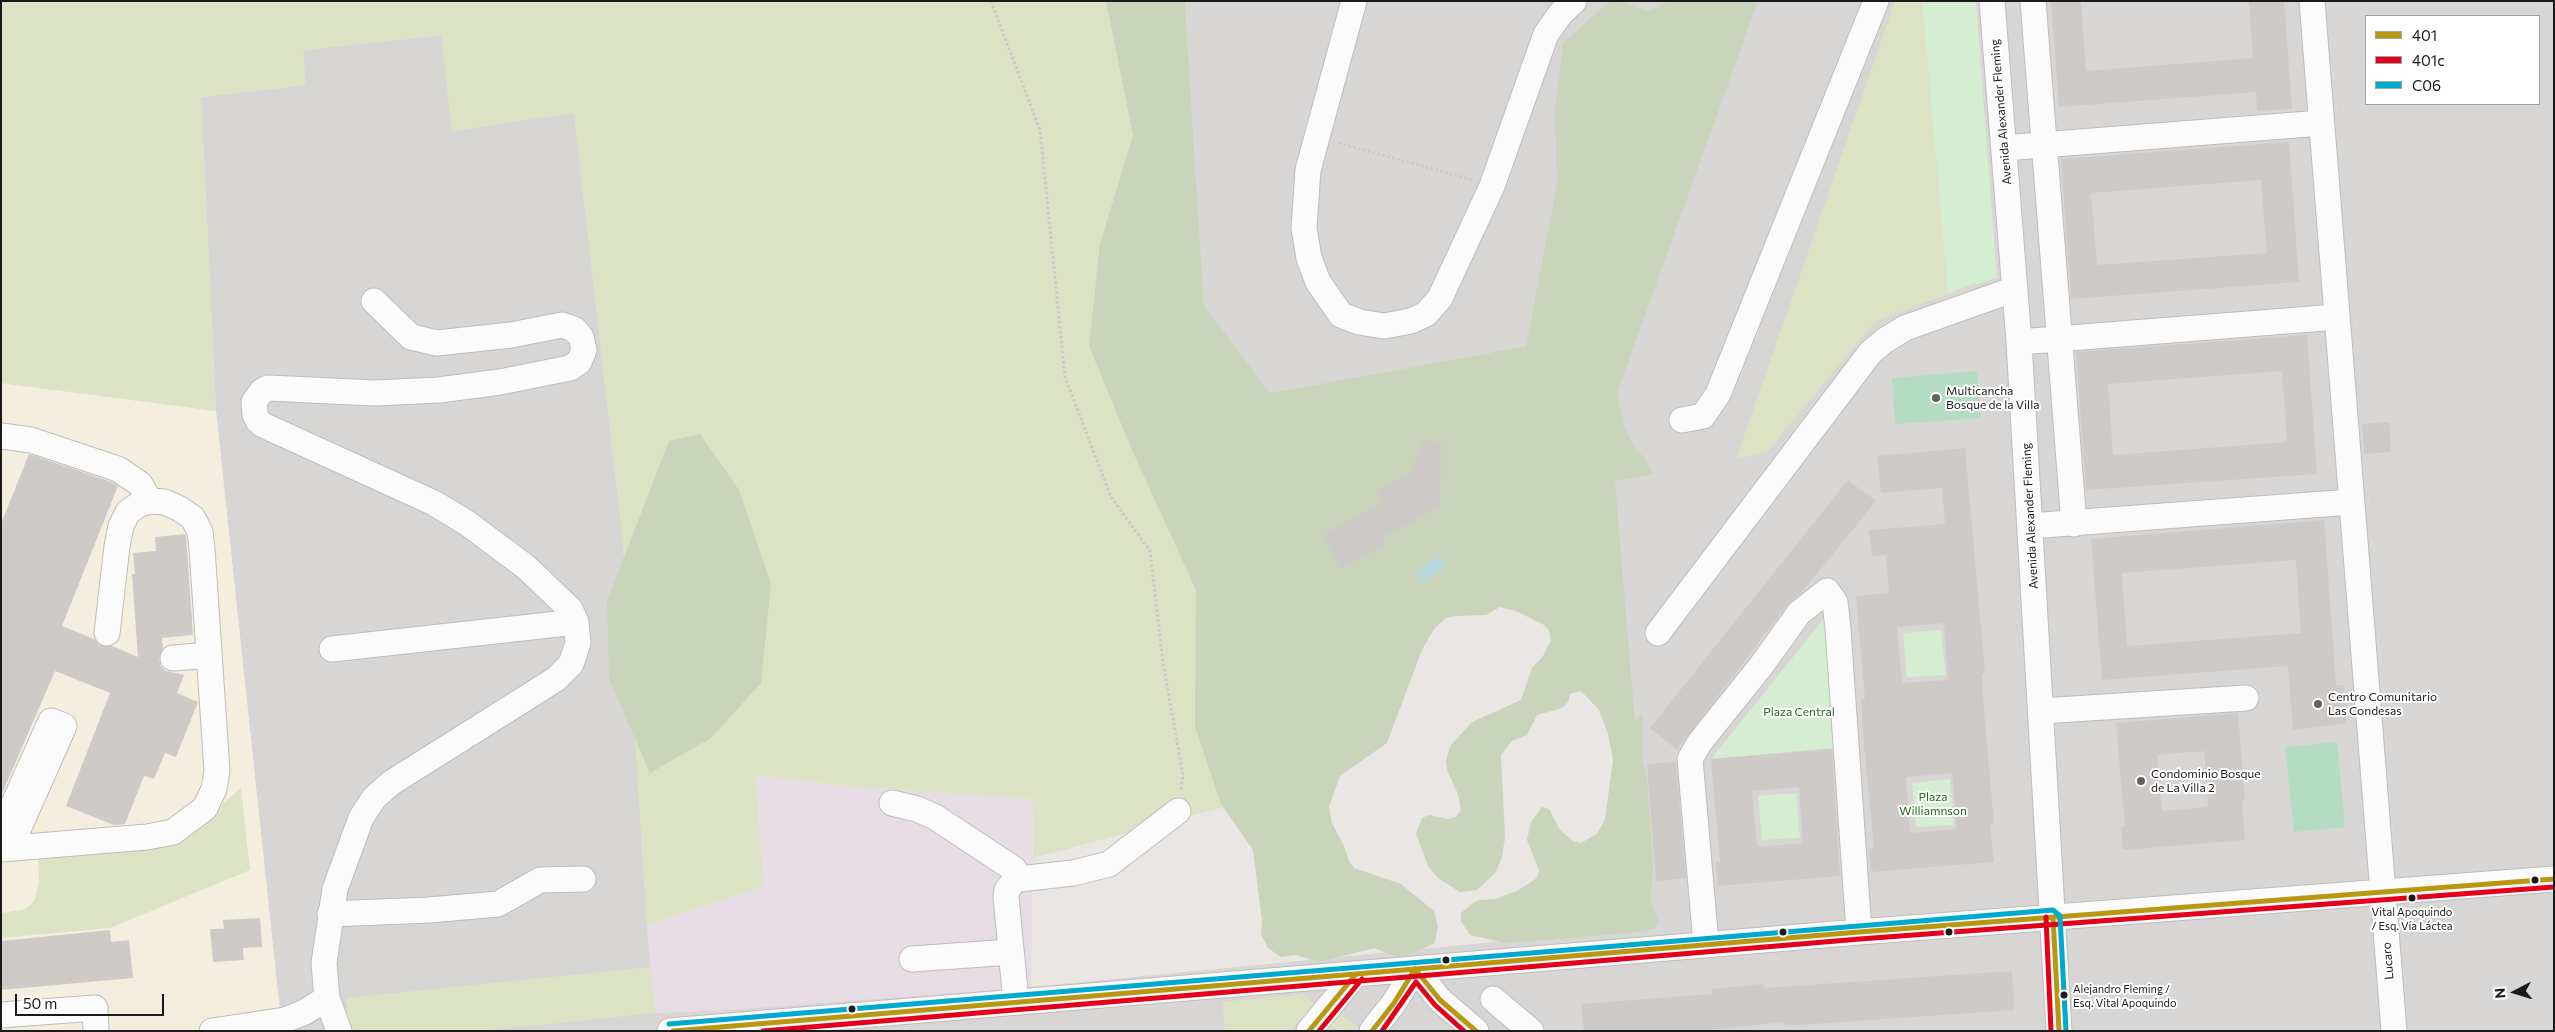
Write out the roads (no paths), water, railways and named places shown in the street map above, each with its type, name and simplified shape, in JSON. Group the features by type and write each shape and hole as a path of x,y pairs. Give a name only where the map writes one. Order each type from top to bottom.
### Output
{"street":[{"path":"1354,1 1308,170 1304,228 1309,258 1318,282 1341,315 1359,322 1384,326 1411,321 1426,314 1440,298 1492,186 1546,34 1561,13 1574,1"},
{"path":"1682,420 1703,416 1718,394 1876,1"},
{"name":"Avenida Alexander Fleming","path":"1992,1 2020,342 2059,1031"},
{"path":"2033,1 2074,524"},
{"name":"Lucaro","path":"2312,1 2394,1031"},
{"path":"2004,148 2321,124"},
{"path":"1658,633 1870,353 1884,341 1905,328 2015,289"},
{"path":"339,1031 327,998 324,963 335,889 361,818 374,798 391,783 564,672 571,664 578,643 576,622 570,609 526,567 467,523 434,503 263,425 258,421 255,415 254,402 262,391 268,388 374,394 440,390 500,382 570,368 579,362 584,350 581,337 574,329 562,325 512,334 437,343 411,337 374,301"},
{"path":"2020,342 2337,317"},
{"path":"1,436 30,440 118,469 140,484 150,501"},
{"path":"4,843 147,837 173,832 206,808 214,789 216,771 200,532 193,518 180,509 165,502 150,501 138,505 128,512 121,526 117,546 107,634"},
{"path":"2030,526 2351,502"},
{"path":"1706,944 1690,759 1700,742 1761,666 1800,613 1827,591 1835,602 1838,629 1859,932"},
{"path":"332,649 576,622"},
{"path":"173,658 209,655"},
{"path":"2041,711 2246,698"},
{"path":"892,804 917,809 935,817 1014,869 1020,879"},
{"path":"1016,1002 1006,897 1007,890 1013,882 1020,879 1073,873 1109,864 1178,811"},
{"path":"330,914 429,910 498,904 540,880 583,879"},
{"path":"670,1031 793,1026 1016,1002 1706,944 2053,916 2554,880"},
{"path":"912,959 1011,952"},
{"path":"1372,1031 1394,1003 1415,969"},
{"path":"1415,969 1434,994 1476,1031"},
{"path":"1309,1031 1356,974"},
{"path":"212,1031 285,1020 305,1012 327,998"},
{"path":"1493,999 1530,1031"},
{"path":"1,1015 95,1008 96,1031"}],"water":[{"path":"1440,555 1448,566 1422,583 1415,572"}],"place":[{"name":"Multicancha Bosque de la Villa","path":"1936,398"},
{"name":"Centro Comunitario Las Condesas","path":"2318,704"},
{"name":"Condominio Bosque de La Villa 2","path":"2141,781"},
{"name":"Vital Apoquindo / Esq. Vía Láctea","path":"2412,898"},
{"name":"Alejandro Fleming / Esq. Vital Apoquindo","path":"2064,995"}],"park label":[{"name":"Plaza Central","path":"1799,712"},
{"name":"Plaza Williamnson","path":"1933,804"}]}
